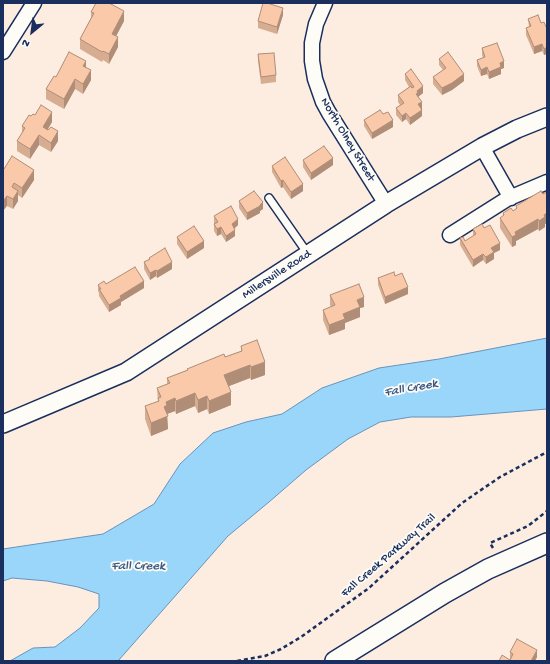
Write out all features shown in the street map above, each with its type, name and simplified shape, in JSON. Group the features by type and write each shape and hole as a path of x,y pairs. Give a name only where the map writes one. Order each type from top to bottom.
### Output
{"main road":[{"path":"334,661 445,593 488,569 547,543"}],"street":[{"path":"3,52 34,3"},
{"name":"North Olney Street","path":"325,3 316,24 312,43 312,61 315,79 329,113 386,204"},
{"name":"Millersville Road","path":"3,424 126,372 386,204 482,146 517,129 547,117"},
{"path":"482,146 511,198"},
{"path":"450,235 482,214 511,198 547,182"}],"lane":[{"path":"269,198 308,254"}],"path":[{"name":"Fall Creek Parkway Trail","path":"237,661 265,656 281,650 369,588 462,503 500,477 547,452"},
{"path":"493,548 490,543 528,526 547,511"}],"water":[{"name":"Fall Creek","path":"547,338 547,409 451,417 411,417 380,422 348,439 306,470 228,536 118,661 10,661 33,648 55,647 80,628 99,608 99,594 78,587 47,581 12,578 3,581 3,549 103,534 154,504 180,464 213,433 246,422 282,414 322,388 379,368 439,359"}],"building":[{"path":"96,3 109,3 124,11 112,34 118,37 109,54 103,51 102,52 80,39 94,13 91,12"},
{"path":"263,3 283,8 277,27 258,21"},
{"path":"538,15 541,23 544,22 546,27 547,26 547,47 544,49 542,44 534,47 526,28 531,26 528,19"},
{"path":"497,43 504,61 500,63 501,67 489,72 487,67 481,70 477,60 485,57 482,48"},
{"path":"69,52 86,61 83,66 91,70 83,84 75,79 64,99 46,89 54,76 56,77"},
{"path":"448,52 464,74 442,88 433,77 446,68 439,59"},
{"path":"274,53 276,75 261,77 258,54"},
{"path":"411,69 423,86 417,91 418,93 416,94 422,102 418,104 422,110 410,118 406,113 402,116 396,108 404,103 398,95 411,86 412,88 414,87 405,74"},
{"path":"41,105 52,112 43,127 48,130 51,127 58,131 51,143 39,135 30,149 17,141 25,128 22,126 29,115 35,115"},
{"path":"380,110 383,114 388,112 393,120 372,133 364,120"},
{"path":"324,146 333,158 311,173 303,160"},
{"path":"12,156 34,170 22,188 14,183 12,187 18,191 13,199 7,196 3,201 3,168 4,169"},
{"path":"285,157 303,184 291,192 283,180 281,181 272,166"},
{"path":"254,191 263,202 260,206 247,213 239,201"},
{"path":"541,191 543,194 547,192 547,213 544,215 545,217 539,221 538,219 515,232 516,235 512,237 500,218 504,215 503,213 511,208 513,211 517,208 516,206"},
{"path":"231,206 238,219 232,224 235,230 226,236 221,227 217,229 214,224 218,222 214,216"},
{"path":"482,224 484,228 490,225 500,243 491,248 494,252 486,257 483,254 473,260 460,238 463,237 465,241 476,234 473,229"},
{"path":"194,226 204,241 187,252 177,237"},
{"path":"165,248 172,262 157,271 156,270 150,273 144,262"},
{"path":"135,267 144,281 120,296 121,298 109,305 98,285 104,281 106,284"},
{"path":"394,272 395,276 402,273 408,287 385,297 378,278"},
{"path":"359,284 364,297 357,300 360,307 343,314 345,319 329,325 323,310 335,305 330,295"},
{"path":"257,340 265,362 251,367 250,365 224,375 231,392 209,401 207,396 198,400 195,393 176,401 175,398 166,402 167,405 164,407 168,416 151,423 145,406 159,401 158,398 161,397 157,388 170,383 167,378 224,354 225,357 242,351 241,346"},
{"path":"517,639 537,650 531,661 499,661 502,655 510,660 513,654 510,652"}]}
